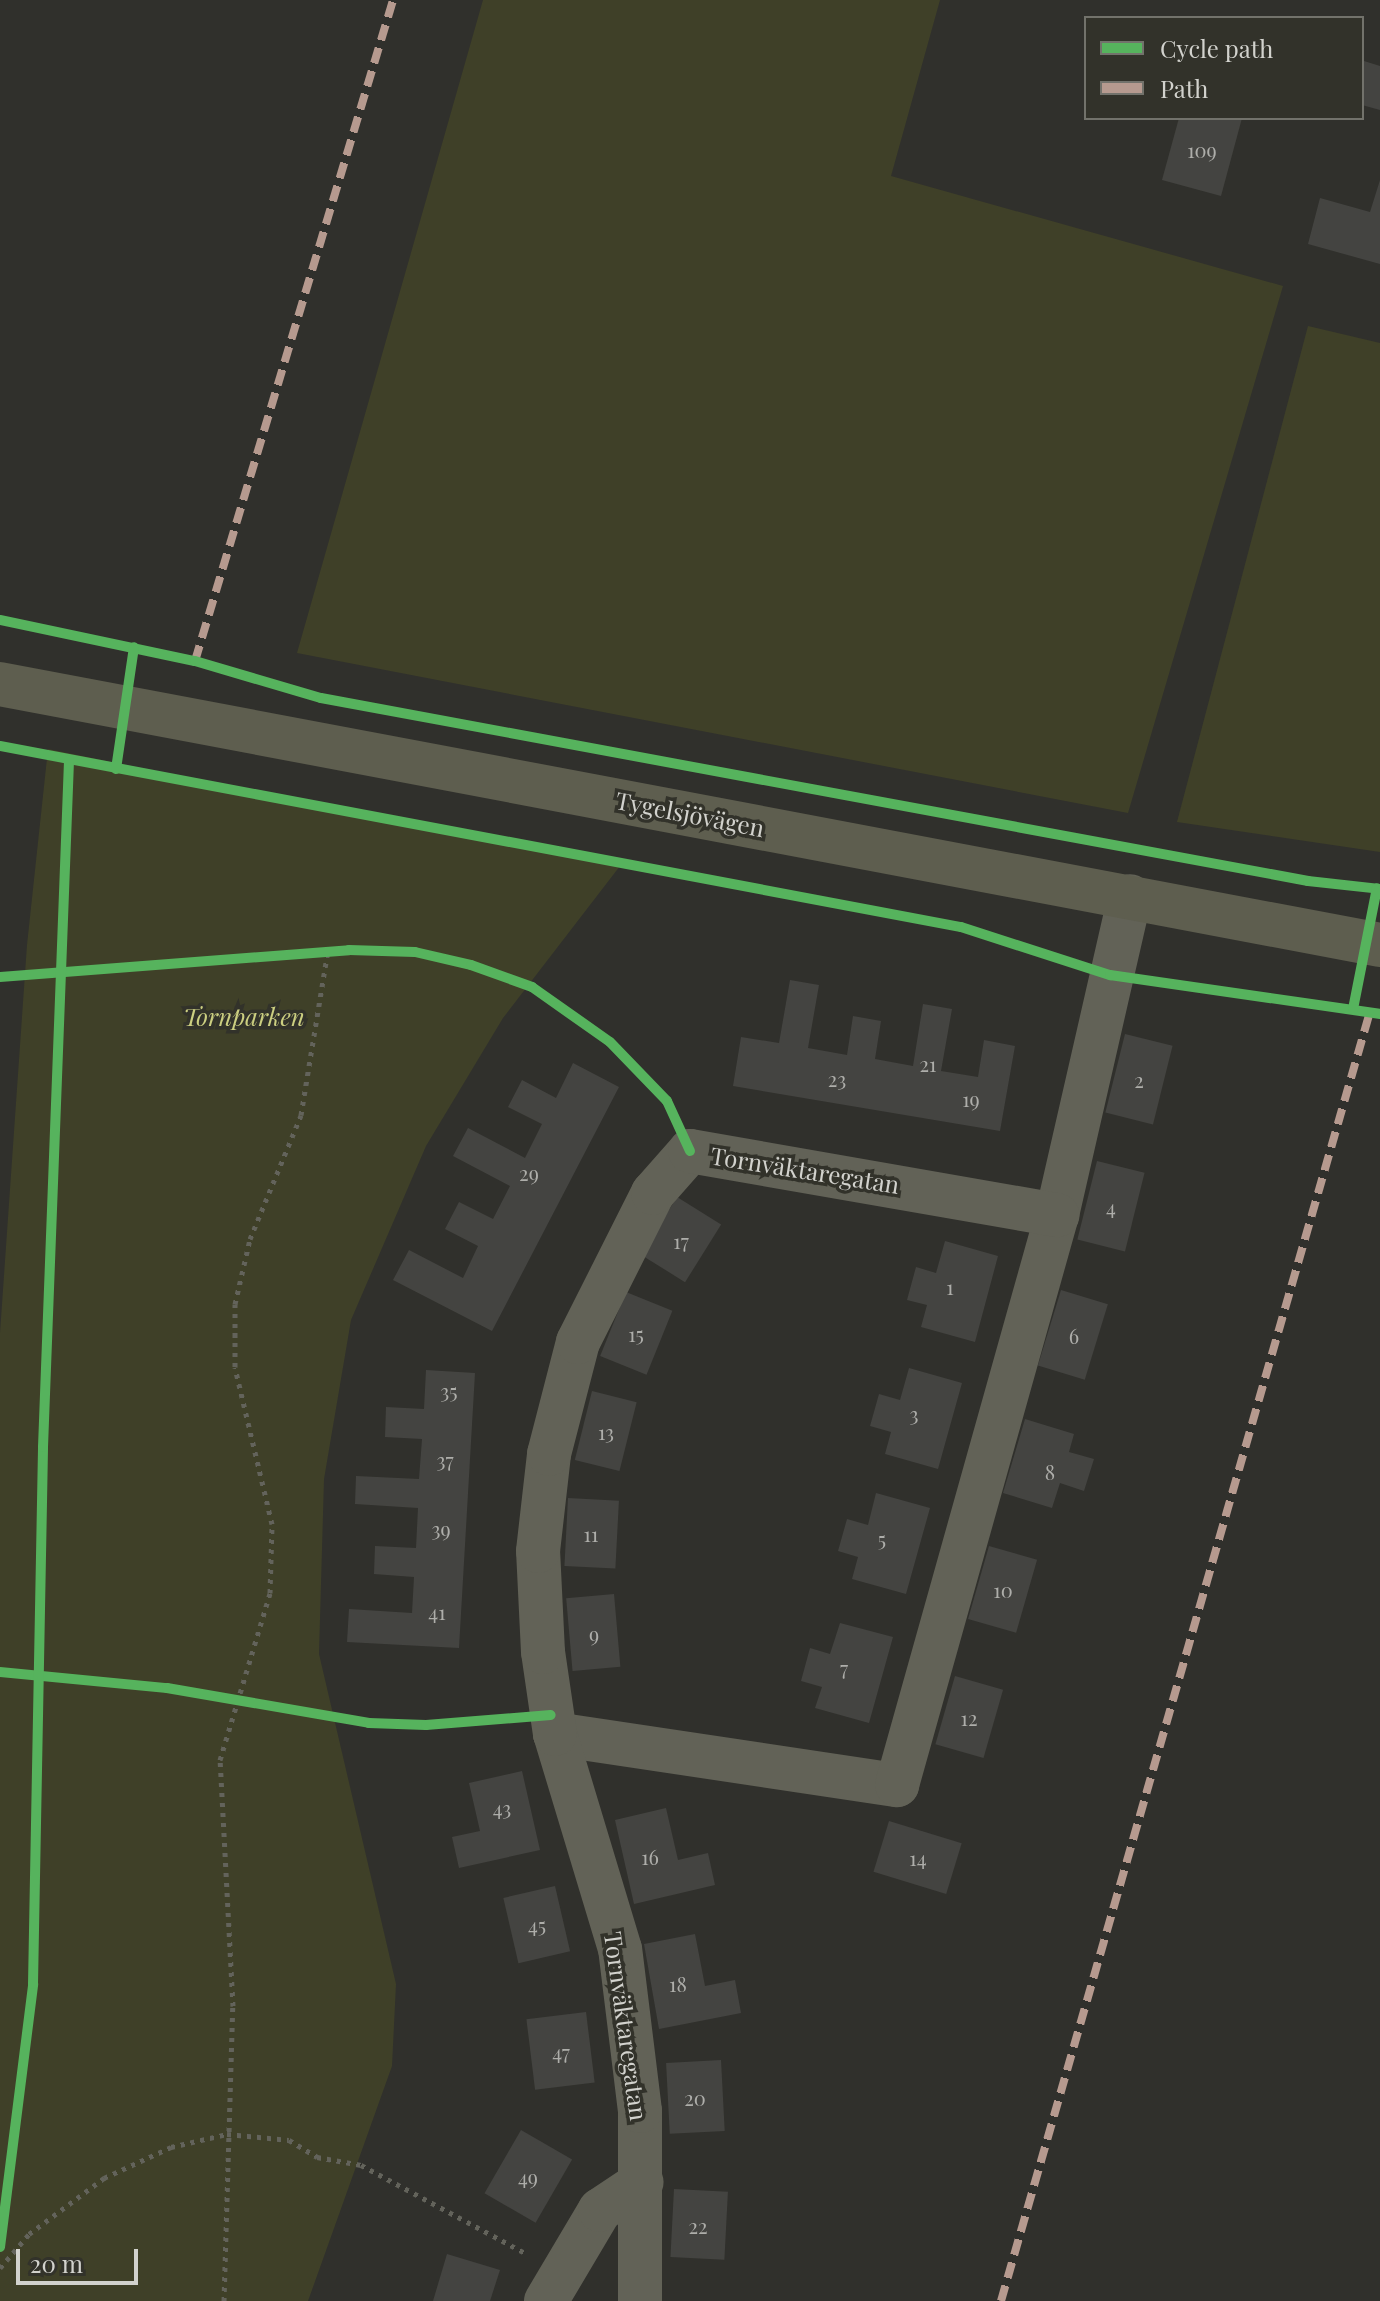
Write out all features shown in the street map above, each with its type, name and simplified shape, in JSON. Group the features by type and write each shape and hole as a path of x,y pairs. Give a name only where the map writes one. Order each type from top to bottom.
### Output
{"main road":[{"name":"Tygelsjövägen","path":"0,684 1380,945"}],"street":[{"path":"555,1734 897,1785 1057,1215 1130,896"},
{"name":"Tornväktaregatan","path":"640,2301 640,2111 620,1949 555,1734 538,1551 564,1388 604,1280 653,1193 690,1151 1057,1215"},
{"path":"552,2287 600,2210 642,2182"}],"path":[{"path":"224,2301 233,2006 220,1760 270,1593 272,1524 235,1367 235,1304 250,1239 301,1115 333,951 312,953"},
{"path":"0,2268 29,2234 104,2178 171,2147 227,2134 289,2140 317,2157 361,2165 552,2287"}],"green space":[{"path":"483,0 940,0 891,176 1283,286 1128,813 297,653"},
{"path":"1308,326 1380,343 1380,852 1177,822"},
{"name":"Tornparken","path":"48,749 620,866 503,1018 426,1146 351,1320 324,1479 319,1654 396,1984 392,2066 308,2301 0,2301 0,1333 27,945"}],"building":[{"path":"1364,61 1380,66 1380,110 1364,106"},
{"path":"1178,120 1241,120 1221,196 1162,180"},
{"path":"1380,180 1380,264 1308,244 1320,198 1370,212"},
{"path":"790,980 819,985 808,1048 847,1055 853,1016 881,1021 875,1059 913,1066 923,1004 952,1009 941,1071 978,1077 984,1040 1015,1046 1000,1131 733,1086 741,1037 779,1043"},
{"path":"1125,1034 1173,1046 1153,1124 1105,1113"},
{"path":"573,1063 619,1087 492,1331 393,1280 409,1250 463,1278 478,1246 445,1229 459,1202 493,1219 510,1186 453,1156 468,1128 525,1158 542,1124 508,1107 522,1080 556,1098"},
{"path":"1097,1161 1145,1173 1125,1251 1077,1240"},
{"path":"677,1197 721,1225 685,1282 641,1255"},
{"path":"945,1241 998,1256 975,1342 921,1327 927,1305 907,1300 916,1267 936,1273"},
{"path":"1061,1290 1108,1304 1085,1380 1038,1366"},
{"path":"626,1292 672,1311 647,1375 600,1356"},
{"path":"909,1368 962,1383 938,1469 885,1454 891,1432 870,1426 879,1394 900,1400"},
{"path":"426,1370 475,1373 459,1648 347,1642 349,1609 412,1613 414,1577 374,1574 375,1546 416,1548 418,1508 355,1504 356,1476 419,1479 422,1439 385,1437 386,1407 424,1409"},
{"path":"592,1391 637,1402 619,1471 575,1460"},
{"path":"1025,1419 1074,1434 1069,1452 1094,1459 1084,1491 1060,1483 1052,1508 1003,1493"},
{"path":"876,1493 930,1508 906,1594 852,1579 858,1557 838,1551 847,1519 868,1525"},
{"path":"568,1498 619,1501 615,1569 564,1566"},
{"path":"989,1546 1037,1560 1016,1633 968,1619"},
{"path":"614,1594 620,1667 573,1671 566,1598"},
{"path":"840,1623 893,1637 869,1723 815,1708 822,1687 801,1681 810,1648 830,1654"},
{"path":"955,1676 1003,1690 983,1758 935,1744"},
{"path":"522,1771 540,1850 459,1868 452,1837 480,1831 469,1783"},
{"path":"666,1808 678,1860 708,1853 715,1885 634,1904 615,1820"},
{"path":"889,1821 962,1843 946,1894 874,1872"},
{"path":"555,1886 570,1951 518,1963 503,1898"},
{"path":"695,1934 705,1986 735,1980 741,2013 659,2029 644,1944"},
{"path":"586,2012 595,2082 535,2090 526,2019"},
{"path":"721,2060 725,2131 670,2134 666,2063"},
{"path":"521,2130 572,2160 536,2223 484,2193"},
{"path":"674,2189 728,2192 724,2260 670,2257"},
{"path":"447,2254 500,2270 490,2301 433,2301"}],"marked path":[{"path":"195,661 393,0"},
{"path":"1001,2301 1370,1012"}],"cycle path":[{"path":"0,620 195,661 321,698 1308,881 1380,889"},
{"path":"116,769 134,647"},
{"path":"0,746 961,927 1110,975 1380,1014"},
{"path":"0,2247 33,1984 43,1447 69,760"},
{"path":"1353,1009 1377,888"},
{"path":"0,977 349,950 415,952 471,965 532,987 610,1042 667,1101 690,1151"},
{"path":"0,1672 167,1688 369,1723 426,1725 551,1715"}]}
